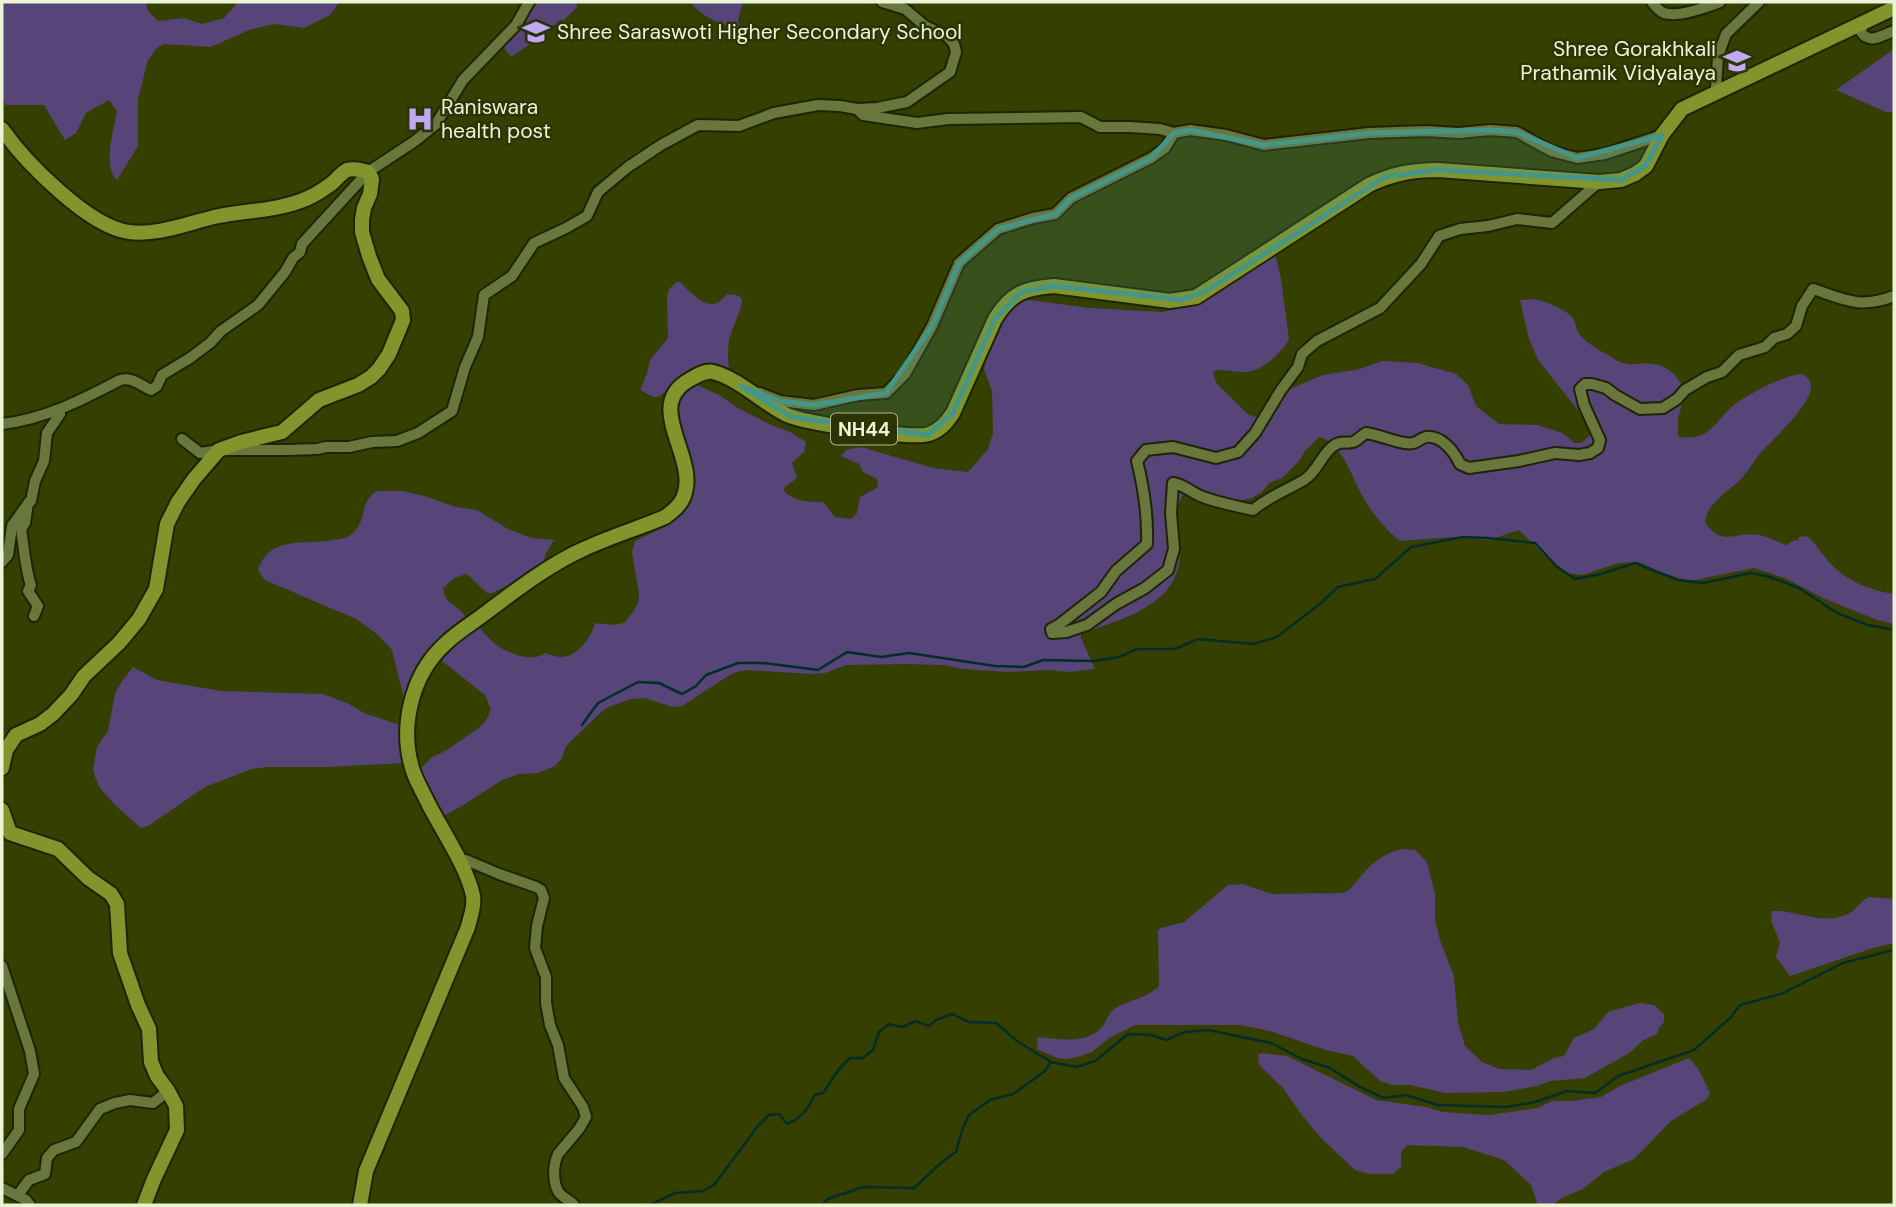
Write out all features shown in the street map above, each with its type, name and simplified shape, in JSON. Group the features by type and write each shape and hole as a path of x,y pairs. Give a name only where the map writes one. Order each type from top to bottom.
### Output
{"main road":[{"name":"NH44","path":"360,1205 366,1171 468,927 473,908 473,897 459,861 414,773 408,753 408,720 419,678 445,643 530,582 584,549 665,517 683,500 687,487 678,439 669,411 672,396 678,387 704,372 713,372 792,417 907,436 928,435 946,423 953,414 995,319 1012,297 1022,292 1035,287 1054,286 1170,301 1196,297 1369,185 1399,173 1438,170 1599,182 1621,180 1646,166 1662,135 1682,109 1894,8"},
{"path":"2,130 51,186 104,225 128,232 152,232 220,216 258,212 309,198 345,171 357,169 368,172 372,179 364,208 362,232 378,279 401,311 403,320 389,354 371,377 319,400 282,432 219,450 194,479 167,524 156,589 139,619 120,643 84,676 52,715 16,735 6,750 2,768"},
{"path":"2,810 10,833 58,849 116,900 120,953 149,1028 151,1062 176,1107 177,1130 145,1205"}],"street":[{"path":"2,424 41,417 87,398 120,380 138,382 151,390 157,386 162,374 210,343 221,331 266,297 300,252 302,244 368,172 436,124 463,80 516,25 529,2"},
{"path":"182,439 200,453 219,450 349,447 372,442 397,441 418,433 453,411 478,337 484,295 512,276 534,243 587,216 598,192 628,167 698,125 739,126 774,113 818,105 857,109 907,102 950,72 956,52 954,44 947,36 925,26 905,9 881,2"},
{"path":"1652,2 1664,13 1679,15 1720,2"},
{"path":"1719,90 1716,88 1718,56 1726,34 1759,2"},
{"path":"1863,23 1861,32 1865,38 1873,40 1894,32"},
{"path":"857,109 863,115 917,123 948,119 1081,117 1100,127 1129,127 1174,133 1190,130 1226,135 1264,145 1369,133 1459,133 1490,130 1517,132 1550,150 1577,158 1605,154 1662,135"},
{"path":"741,386 780,401 814,405 886,393 905,374 932,326 959,263 998,229 1055,214 1072,198 1151,158 1165,148 1174,133"},
{"path":"1599,182 1552,223 1517,219 1460,229 1439,236 1421,264 1380,309 1317,341 1302,354 1298,367 1255,433 1238,452 1216,458 1173,447 1146,450 1137,461 1144,486 1148,522 1147,544 1116,571 1101,592 1051,629 1052,633 1066,632 1087,625 1168,570 1174,549 1171,513 1173,483 1207,499 1253,510 1287,487 1306,480 1332,447 1341,442 1353,442 1366,433 1415,444 1424,437 1431,438 1454,451 1460,464 1469,468 1555,453 1590,453 1598,448 1600,440 1584,405 1580,389 1585,384 1606,388 1640,409 1663,408 1685,390 1722,372 1739,355 1765,347 1774,338 1787,334 1796,326 1802,306 1814,289 1856,303 1882,301 1894,296"},
{"path":"2,562 8,555 12,527 31,500 35,481 44,461 47,433 60,414 57,411"},
{"path":"28,503 21,529 28,567 27,576 31,585 29,591 38,606 34,616"},
{"path":"459,861 466,860 536,887 541,890 544,898 535,948 546,977 546,1003 564,1078 586,1116 584,1123 555,1160 554,1176 559,1192 574,1205"},
{"path":"2,966 30,1051 34,1074 19,1109 19,1130 2,1154"},
{"path":"18,1195 29,1180 44,1174 47,1158 54,1150 76,1142 100,1110 115,1102 130,1100 153,1103 168,1091"},
{"path":"2,1188 18,1195 30,1205"}],"highlighted area":[{"path":"1190,130 1264,145 1369,133 1490,130 1517,132 1577,158 1662,135 1646,166 1621,180 1438,170 1385,177 1208,290 1182,300 1054,286 1022,292 995,319 953,413 928,435 791,417 741,386 780,401 814,405 886,393 932,326 959,263 998,229 1055,214 1071,198 1151,158 1174,133"}],"shaded area":[{"path":"2,2 146,2 148,11 158,21 184,18 202,24 224,18 238,2 340,2 330,15 304,28 274,24 249,30 211,47 164,44 157,48 148,60 138,99 138,146 117,180 110,166 110,157 117,111 109,100 86,113 76,133 65,140 44,105 6,105 2,96"},
{"name":"Shree Saraswoti Higher Secondary School","path":"538,2 575,2 578,6 563,21 561,19 553,26 554,28 511,57 504,48"},
{"path":"690,2 743,2 738,20 740,30 712,20"},
{"path":"1894,49 1894,112 1886,112 1836,90"},
{"path":"1275,253 1289,340 1264,366 1244,372 1216,370 1213,373 1217,384 1249,415 1256,417 1263,415 1290,389 1323,375 1360,369 1382,361 1418,363 1456,374 1468,385 1476,406 1499,424 1538,425 1562,433 1575,443 1582,443 1591,434 1589,424 1538,360 1529,339 1520,300 1541,301 1563,310 1572,317 1584,339 1616,360 1630,364 1658,365 1672,372 1685,390 1678,420 1680,437 1691,438 1707,432 1738,402 1787,377 1804,375 1809,380 1811,389 1808,398 1743,477 1714,503 1705,522 1711,530 1723,536 1760,535 1786,545 1806,536 1839,572 1865,586 1894,594 1894,624 1877,620 1823,598 1785,578 1754,568 1690,581 1664,574 1639,562 1619,563 1582,575 1568,573 1547,558 1519,530 1489,540 1453,537 1400,541 1375,516 1335,447 1320,437 1282,478 1269,483 1262,492 1252,498 1239,501 1222,500 1186,490 1177,509 1179,566 1173,581 1164,593 1138,612 1081,634 1095,669 1069,672 1008,672 906,664 846,665 825,673 813,674 745,670 733,673 682,706 673,707 644,698 631,699 608,707 566,746 562,758 555,766 538,773 519,774 502,780 440,818 416,773 431,758 480,727 491,709 485,695 437,657 477,624 491,641 514,654 534,657 545,653 561,657 569,656 584,644 595,623 624,623 638,603 632,552 635,541 683,514 692,486 674,412 679,396 697,385 806,442 804,452 792,463 797,478 784,488 784,491 797,499 823,502 835,517 851,519 857,513 860,497 878,487 877,479 863,472 859,464 841,456 846,450 861,447 933,468 968,472 988,449 993,433 992,391 984,369 996,319 1010,304 1029,300 1090,308 1163,312 1195,304"},
{"path":"677,282 708,303 717,303 727,294 741,297 741,307 728,346 731,375 697,367 685,373 660,396 654,397 640,390 650,360 668,338 667,296 670,288"},
{"path":"377,491 402,491 456,507 477,510 508,529 531,538 554,540 542,566 492,593 487,593 467,574 454,578 443,588 447,600 462,612 469,622 431,651 406,706 392,650 378,635 356,619 265,580 258,570 271,551 280,546 346,538 358,527 366,503"},
{"path":"133,667 157,680 221,691 323,694 364,713 403,726 404,763 252,769 205,787 141,828 100,788 93,769 97,747 108,731 115,693"},
{"path":"1403,849 1415,850 1427,862 1435,894 1435,920 1454,976 1458,1023 1465,1046 1482,1062 1499,1069 1531,1070 1564,1056 1574,1038 1594,1029 1608,1012 1640,1003 1654,1005 1664,1014 1664,1022 1657,1034 1585,1078 1551,1081 1502,1092 1446,1093 1410,1085 1392,1085 1380,1081 1353,1056 1270,1031 1240,1025 1135,1025 1109,1038 1092,1052 1066,1059 1037,1049 1038,1037 1072,1040 1096,1033 1114,1009 1148,994 1159,986 1158,931 1184,922 1228,885 1242,884 1272,894 1343,893 1378,859"},
{"path":"1869,897 1894,899 1894,943 1790,976 1776,957 1780,942 1771,921 1772,911 1819,918 1838,917 1848,914"},
{"path":"1262,1053 1287,1056 1376,1100 1443,1112 1488,1115 1538,1108 1552,1101 1601,1097 1620,1086 1689,1058 1699,1070 1710,1093 1707,1099 1671,1121 1634,1159 1604,1172 1583,1189 1552,1205 1540,1205 1531,1185 1504,1160 1463,1147 1407,1145 1401,1152 1401,1167 1393,1174 1369,1174 1355,1170 1321,1138 1283,1088 1259,1065 1258,1055"}],"waterway":[{"path":"582,725 598,703 638,682 659,683 682,694 696,686 706,675 738,663 764,663 818,670 847,652 881,657 909,653 995,666 1024,667 1043,660 1093,661 1119,657 1137,649 1175,649 1198,639 1253,644 1281,634 1338,587 1375,579 1411,547 1463,537 1535,543 1556,566 1575,579 1635,563 1678,580 1703,583 1751,573 1770,577 1799,588 1837,613 1868,625 1894,630"},
{"path":"650,1205 675,1193 703,1191 714,1185 769,1115 779,1114 787,1124 801,1116 815,1095 823,1093 850,1058 863,1058 873,1050 879,1032 889,1024 902,1027 916,1021 929,1026 952,1014 969,1022 996,1023 1017,1041 1051,1062 1077,1067 1095,1061 1128,1034 1151,1035 1166,1040 1185,1032 1208,1030 1271,1043 1302,1059 1330,1068 1384,1098 1406,1095 1438,1105 1506,1107 1535,1102 1567,1091 1595,1093 1618,1076 1694,1050 1730,1018 1740,1005 1781,994 1843,963 1894,950"},
{"path":"822,1205 828,1199 863,1187 914,1188 956,1152 969,1115 990,1100 1013,1094 1045,1071 1050,1063"}],"place":[{"name":"Shree Saraswoti Higher Secondary School","path":"536,32"},
{"name":"Shree Gorakhkali Prathamik Vidyalaya","path":"1737,61"},
{"name":"Raniswara health post","path":"420,119"}]}
